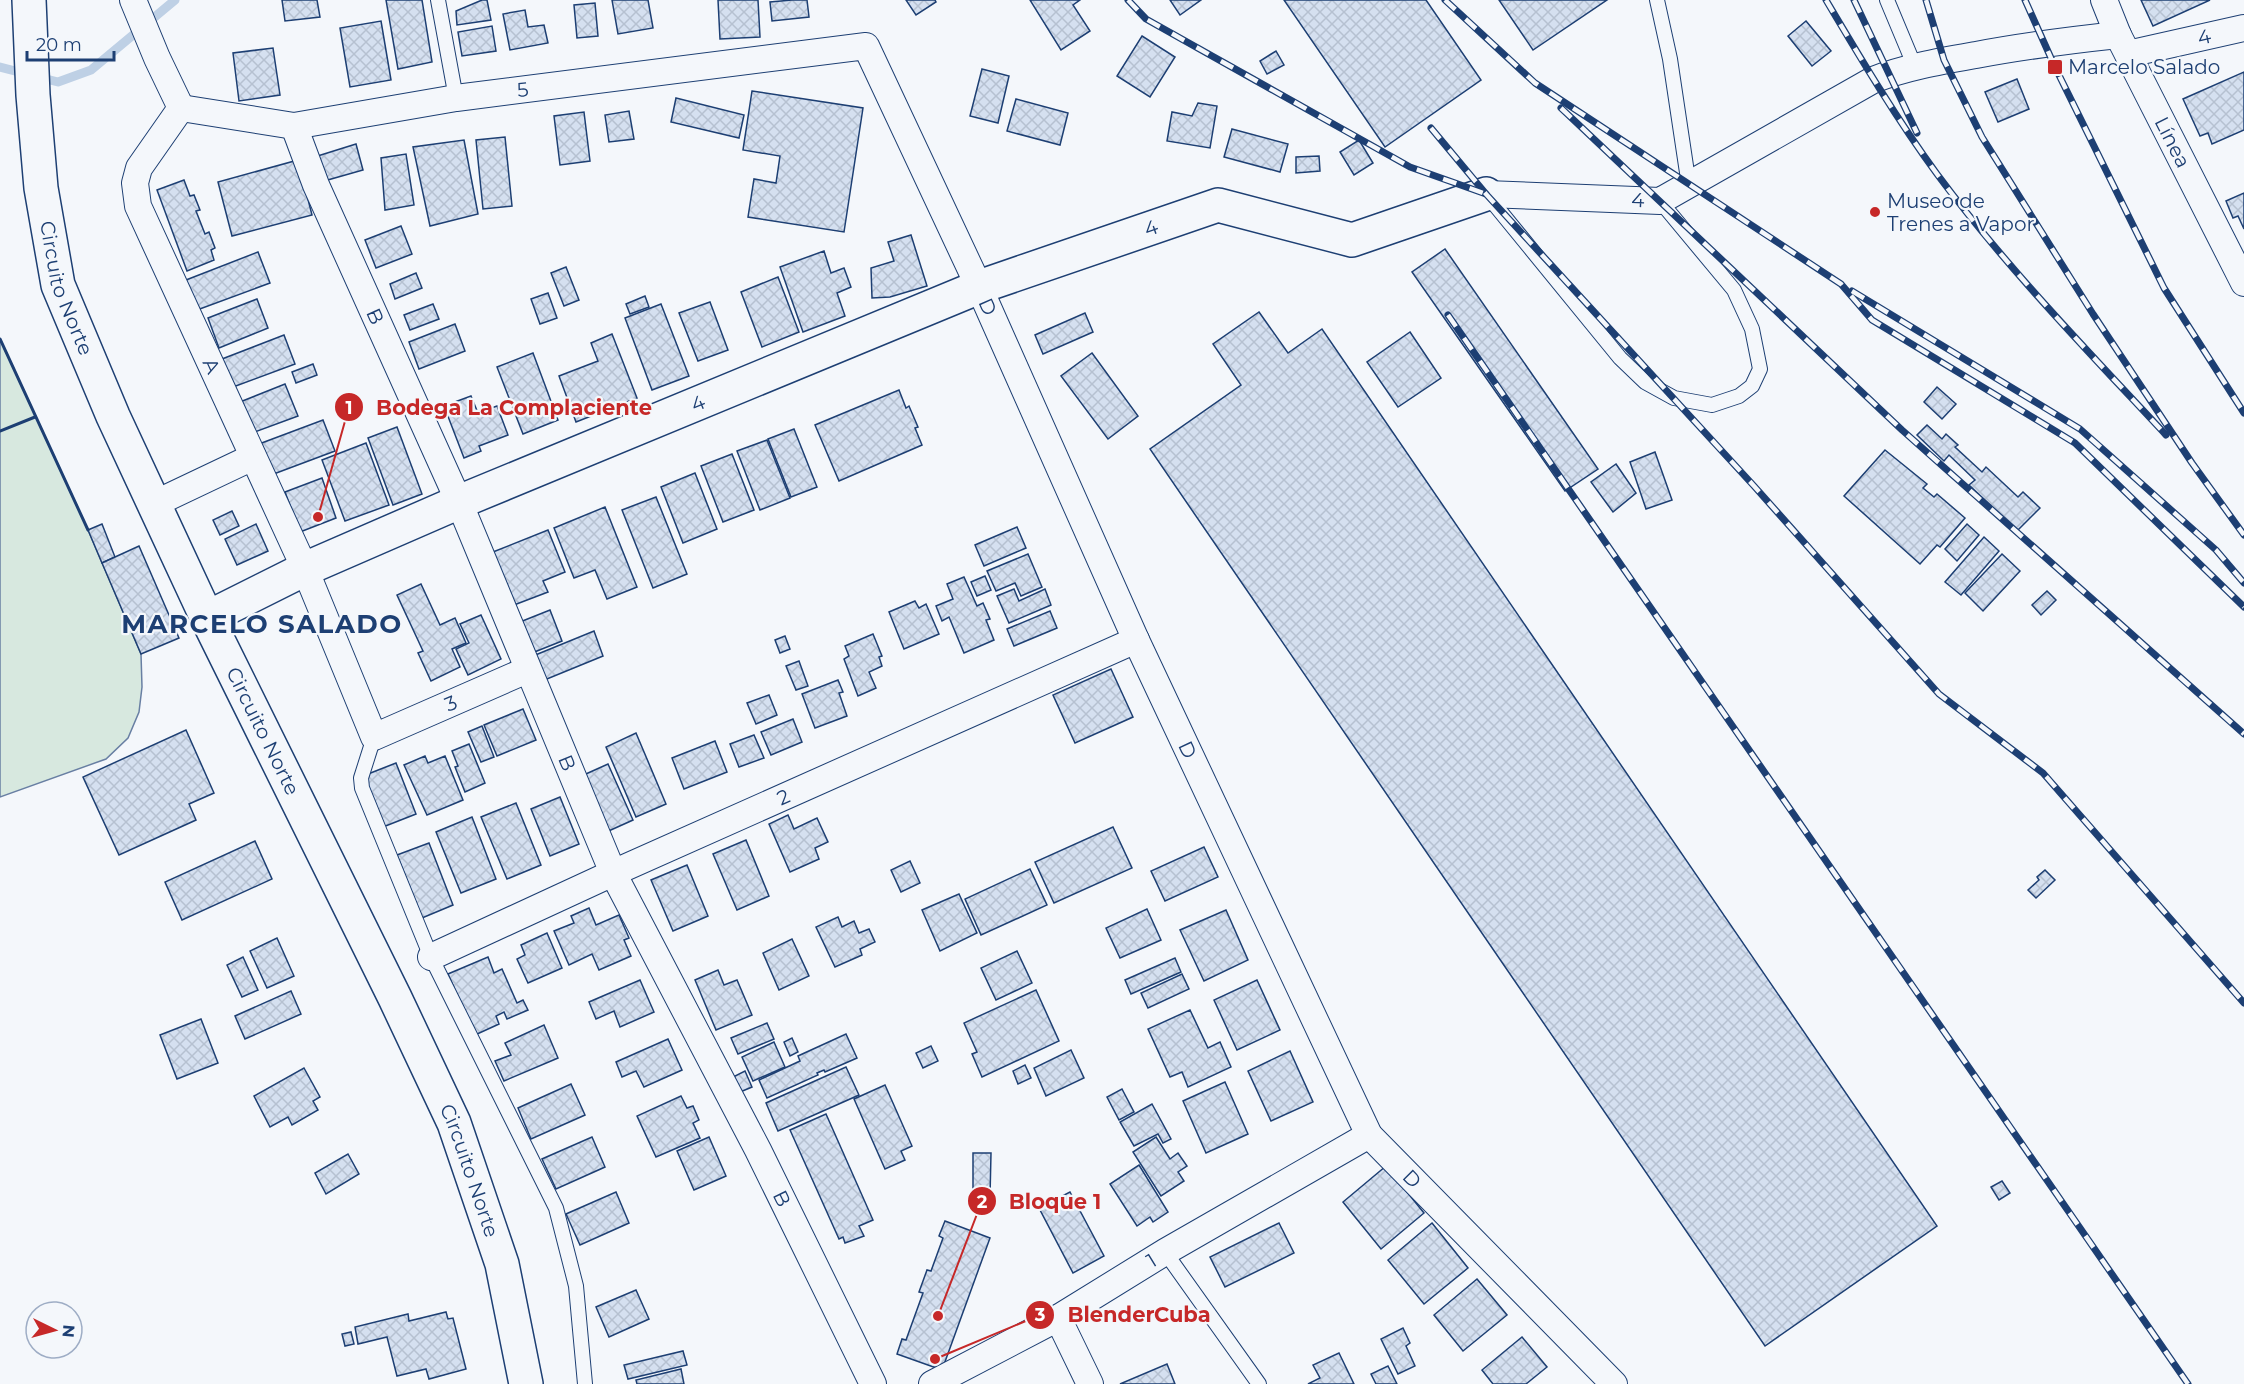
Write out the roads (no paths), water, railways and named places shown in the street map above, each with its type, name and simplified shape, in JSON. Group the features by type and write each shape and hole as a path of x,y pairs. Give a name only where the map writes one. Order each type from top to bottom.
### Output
{"main road":[{"name":"Circuito Norte","path":"29,0 33,94 41,188 58,285 112,416 207,618 395,998 454,1123 501,1264 526,1384"},
{"name":"4","path":"207,618 305,569 459,502 979,287 1218,205 1352,240 1486,194"}],"street":[{"path":"133,0 181,108"},
{"name":"Línea","path":"2104,0 2123,44 2244,283"},
{"name":"4","path":"1486,194 1660,201 1873,80 1915,67 2044,43 2123,44 2244,28"},
{"name":"5","path":"181,108 294,126 456,98 866,46"},
{"name":"D","path":"866,46 979,287 1136,640 1369,1135 1614,1384"},
{"name":"A","path":"181,108 139,168 135,183 138,206 305,569 374,737"},
{"name":"B","path":"294,126 316,185 459,502 613,873 758,1150 873,1384"},
{"path":"154,504 253,458"},
{"name":"2","path":"431,957 613,873 1136,640"},
{"name":"3","path":"374,737 527,670"},
{"name":"1","path":"932,1384 1058,1318 1166,1252 1369,1135"},
{"path":"1058,1318 1090,1384"}],"lane":[{"path":"438,0 456,98"},
{"path":"1657,0 1670,59 1689,186"},
{"path":"1887,0 1915,67"},
{"path":"1486,194 1620,358 1645,382 1674,398 1712,405 1739,396 1752,386 1760,369 1752,329 1734,290 1660,201"},
{"path":"374,737 361,778 362,788 431,957 555,1208 576,1286 585,1384"},
{"path":"1166,1252 1259,1384"}],"waterway":[{"path":"0,67 58,82 91,70 175,0"}],"railway":[{"path":"1128,0 1146,19 1410,167 1486,194"},
{"path":"1445,0 1535,83 1841,284 1872,320 2075,443 2244,607"},
{"path":"1826,0 1907,131 1963,208 2048,308 2166,435"},
{"path":"1854,0 1917,133"},
{"path":"1926,0 1944,60 1982,137 2093,314 2192,463 2244,535"},
{"path":"2025,0 2055,67 2164,288 2244,413"},
{"path":"1561,108 1902,430 2244,734"},
{"path":"1431,128 1486,194 1754,486 1939,694 2043,773 2244,1003"},
{"path":"1852,291 2080,429 2216,550 2244,583"},
{"path":"1448,315 2188,1384"}],"place":[{"name":"Marcelo Salado","path":"2055,67"},
{"name":"Museo de Trenes a Vapor","path":"1875,212"},
{"name":"Bodega La Complaciente","path":"318,517"},
{"name":"Bloque 1","path":"938,1316"},
{"name":"BlenderCuba","path":"935,1359"}],"district":[{"name":"MARCELO SALADO","path":"262,624"}]}
